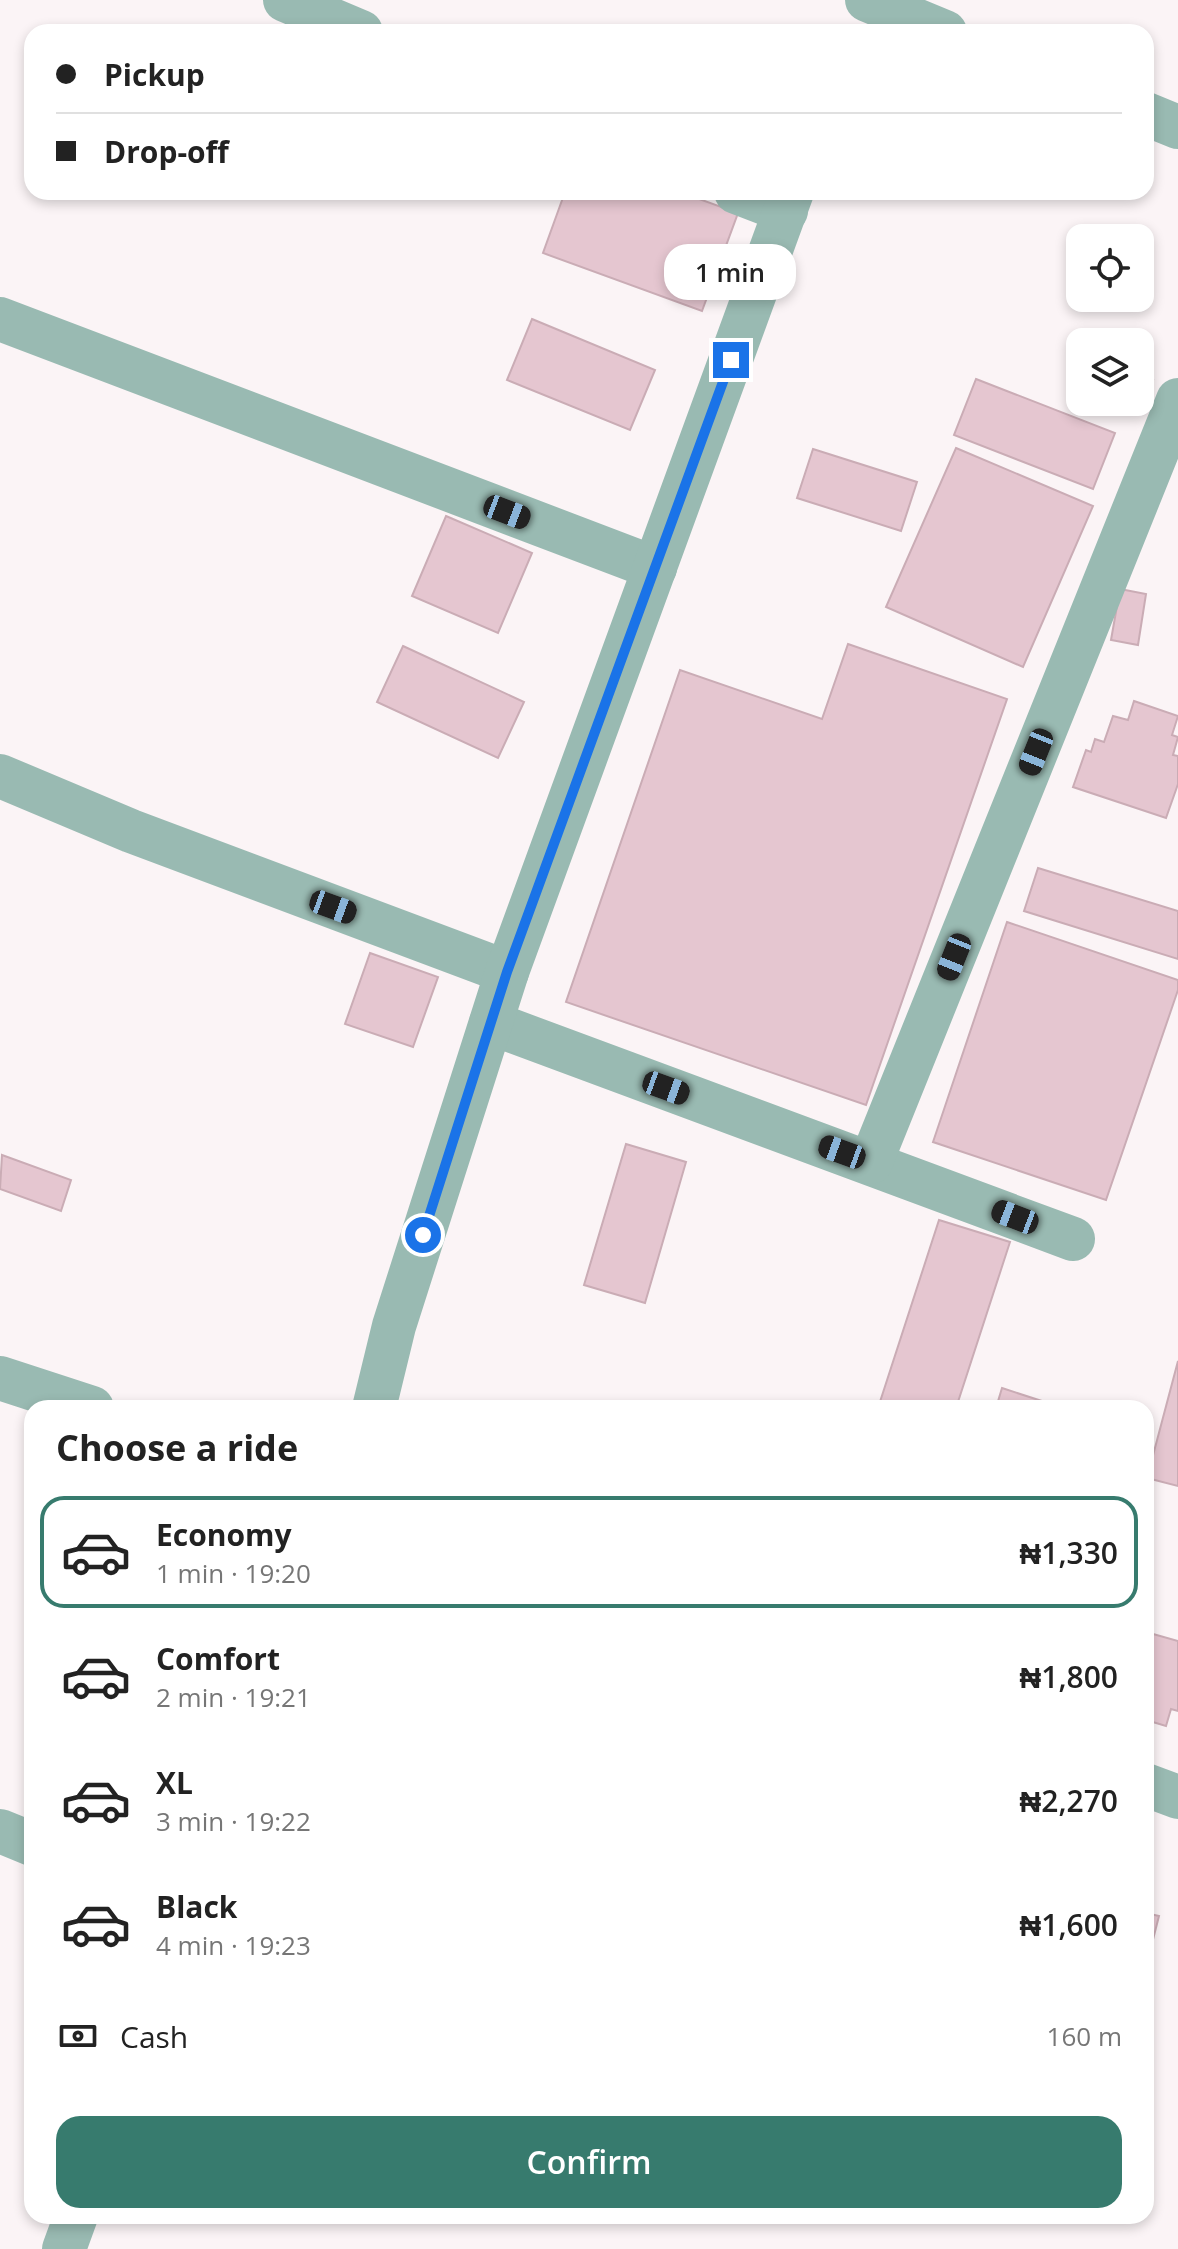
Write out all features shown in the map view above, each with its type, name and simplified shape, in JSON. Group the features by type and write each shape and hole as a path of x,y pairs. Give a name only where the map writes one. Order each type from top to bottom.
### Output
{"street":[{"path":"285,0 342,24"},
{"path":"854,24 865,0 925,24"},
{"path":"1154,117 1178,127"},
{"path":"376,1400 394,1326 507,972 789,201"},
{"path":"0,319 655,568"},
{"path":"871,1162 1178,400"},
{"path":"0,776 131,831 507,972"},
{"path":"491,1023 1073,1239"},
{"path":"0,1378 67,1400"},
{"path":"1154,1788 1178,1797"},
{"path":"0,1831 24,1841"},
{"path":"64,2249 73,2224"}],"building":[{"path":"562,200 702,200 738,213 702,311 543,253"},
{"path":"532,319 655,370 630,430 507,380"},
{"path":"976,379 1115,433 1093,489 954,435"},
{"path":"956,448 1093,506 1023,667 886,607"},
{"path":"813,449 917,482 901,531 797,498"},
{"path":"446,516 532,553 498,633 412,596"},
{"path":"1120,589 1146,594 1138,645 1111,640"},
{"path":"848,644 1007,699 866,1105 566,1002 680,670 822,719"},
{"path":"403,646 524,702 498,758 377,702"},
{"path":"1134,701 1178,716 1172,735 1178,737 1173,755 1178,756 1178,784 1166,818 1073,787 1086,750 1091,752 1095,739 1104,742 1113,716 1128,720"},
{"path":"1038,868 1178,911 1178,959 1024,911"},
{"path":"1007,922 1178,980 1178,990 1106,1200 933,1142"},
{"path":"370,953 438,977 413,1047 345,1024"},
{"path":"626,1144 686,1162 645,1303 584,1285"},
{"path":"2,1155 71,1180 61,1211 0,1189"},
{"path":"939,1220 1010,1242 959,1400 881,1400"},
{"path":"1178,1361 1178,1486 1154,1480 1154,1452"},
{"path":"1002,1388 1039,1400 998,1400"},
{"path":"1154,1634 1178,1641 1178,1711 1171,1709 1166,1726 1154,1722"},
{"path":"1154,1915 1159,1916 1154,1936"}],"route":[{"path":"423,1235 507,972 731,360"}]}
